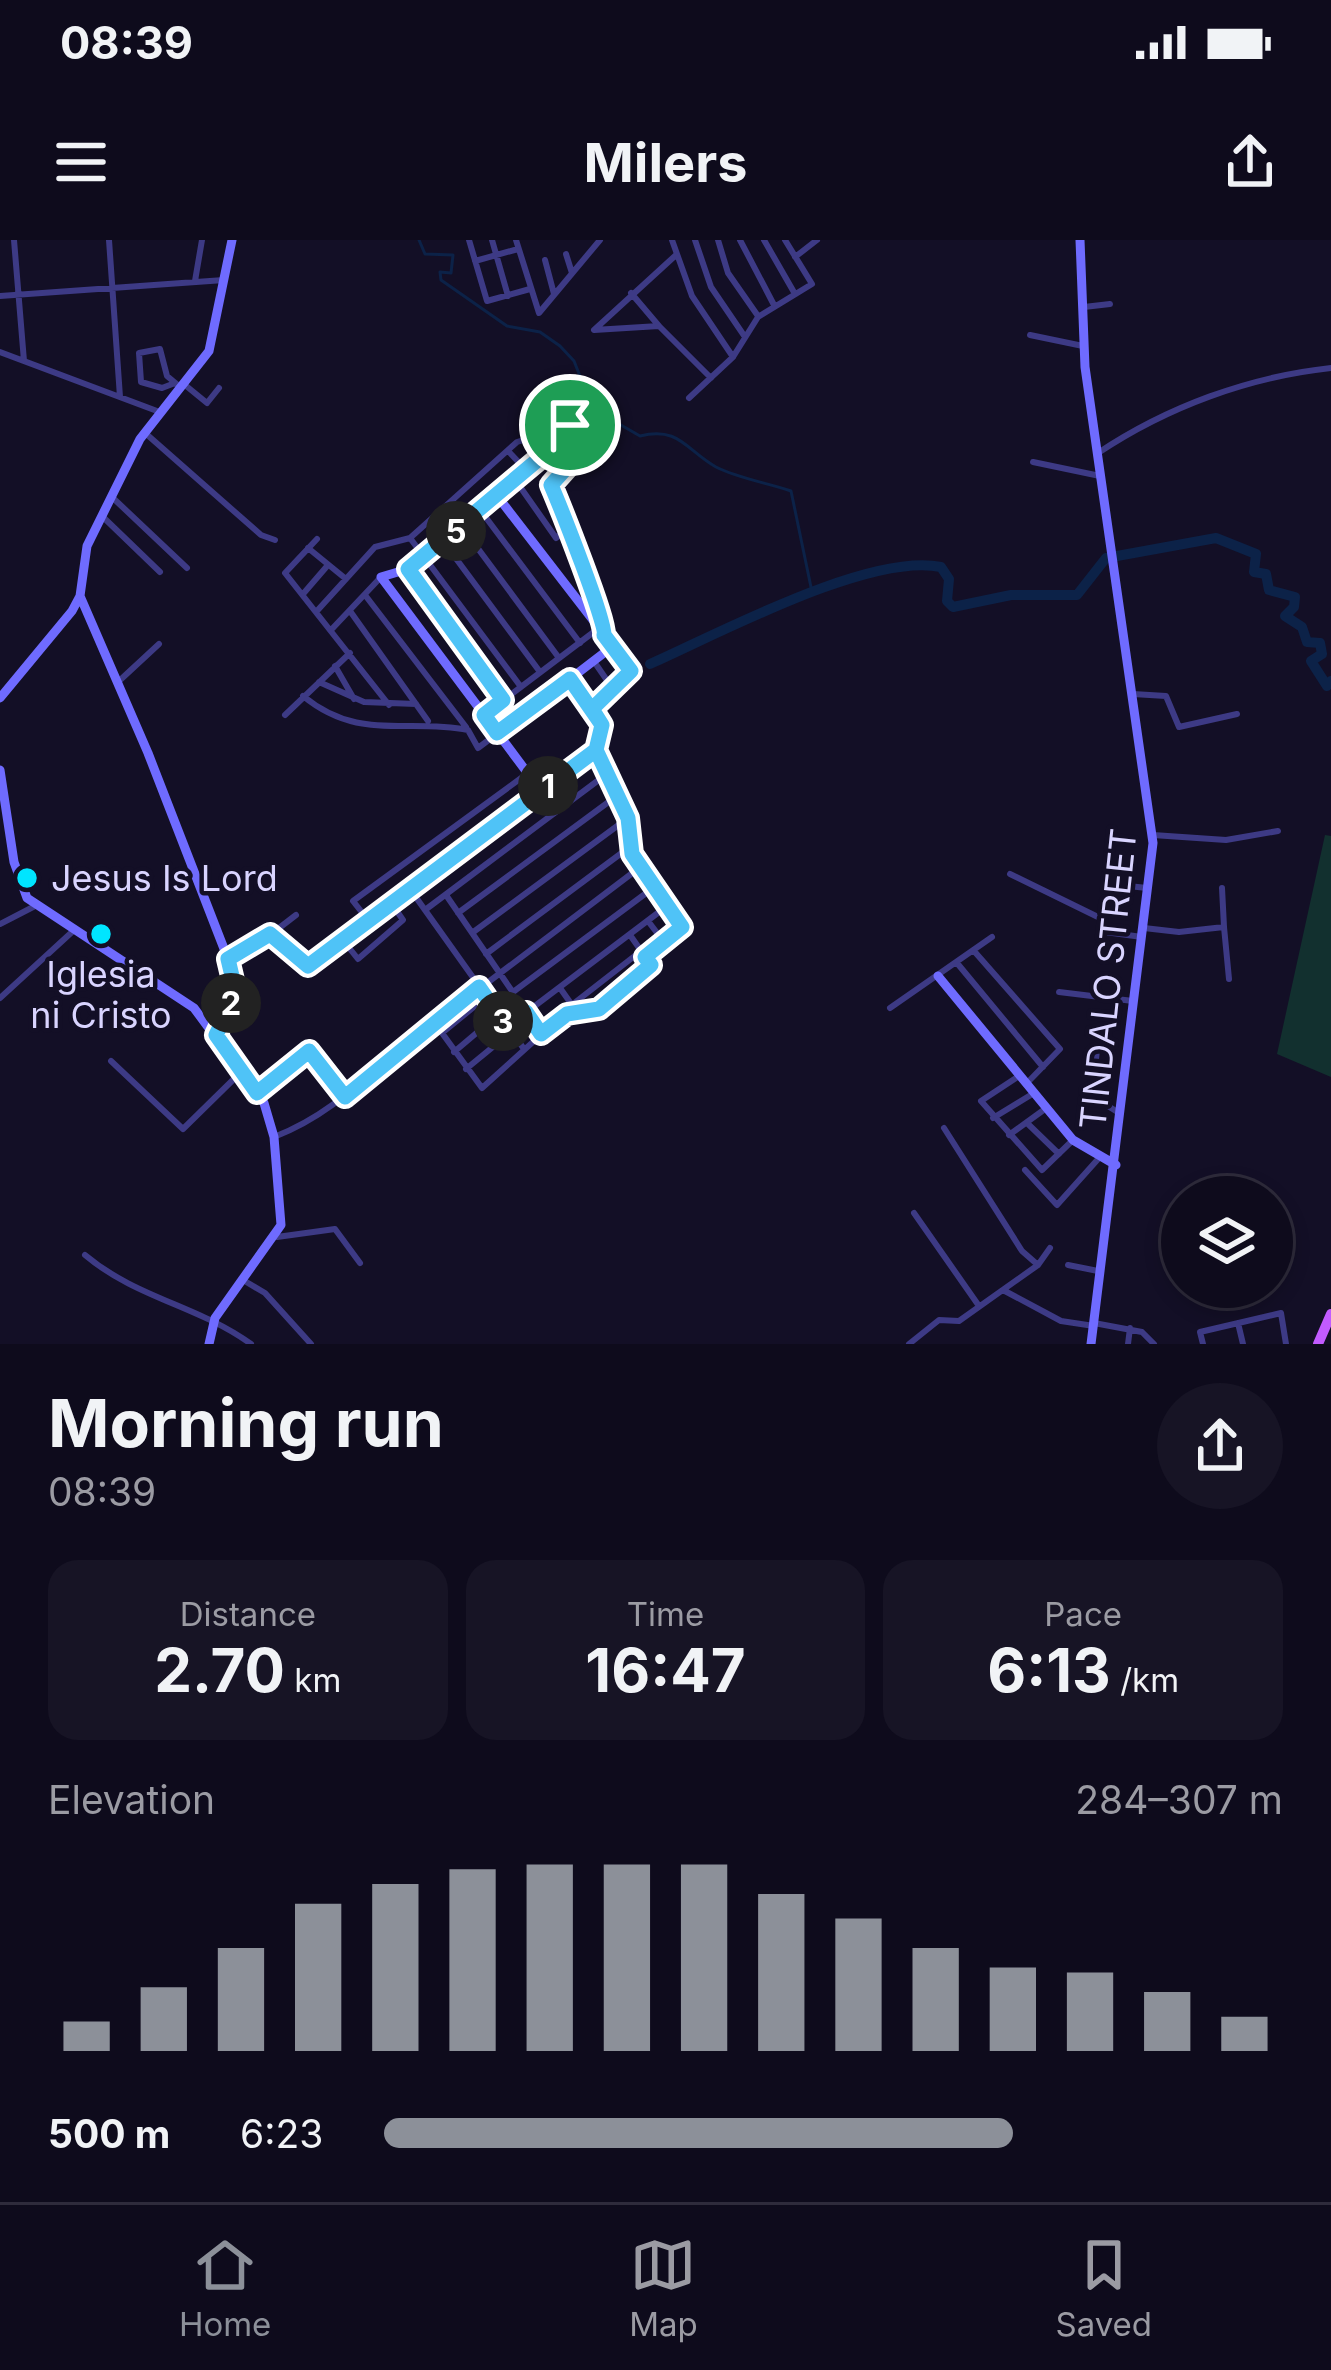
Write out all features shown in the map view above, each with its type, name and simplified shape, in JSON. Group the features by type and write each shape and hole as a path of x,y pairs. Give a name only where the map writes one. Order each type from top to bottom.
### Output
{"main road":[{"path":"1318,1344 1331,1314"}],"street":[{"path":"14,240 24,361"},
{"path":"109,240 120,397"},
{"path":"195,281 202,240"},
{"path":"216,1035 236,993 228,959 80,596 86,546 144,432 209,351 232,240"},
{"path":"469,240 487,301 530,289"},
{"path":"492,240 508,296"},
{"path":"475,261 532,240"},
{"path":"517,244 539,313 600,240"},
{"path":"672,240 692,296 733,358"},
{"path":"695,240 711,287 745,337"},
{"path":"718,240 728,273 758,317"},
{"path":"740,240 774,305"},
{"path":"764,240 795,294"},
{"path":"689,398 733,358 758,317 812,281 785,240"},
{"path":"795,257 817,240"},
{"name":"TINDALO STREET","path":"1080,240 1082,346 1153,836 1091,1344"},
{"path":"585,242 588,254"},
{"path":"566,254 572,274"},
{"path":"659,326 594,330 676,255"},
{"path":"545,260 554,294"},
{"path":"0,296 224,280"},
{"path":"631,293 711,378"},
{"path":"1081,308 1109,304"},
{"path":"1030,335 1082,346"},
{"path":"178,384 162,388 141,382 140,353 160,349 178,384 207,404 219,388"},
{"path":"0,352 157,411"},
{"path":"1097,453 1152,420 1240,385 1331,368"},
{"path":"316,612 375,548 410,538 526,437 584,421 600,431 551,485 586,589 606,621 602,632 580,643 484,715"},
{"path":"570,425 587,445"},
{"path":"548,431 575,459"},
{"path":"144,432 261,535 275,540"},
{"path":"526,437 542,458"},
{"path":"331,631 381,577 408,569 424,557 559,442"},
{"path":"510,453 527,471"},
{"path":"1034,462 1100,476"},
{"path":"516,482 556,538 568,529"},
{"path":"113,497 187,568"},
{"path":"499,497 631,671 592,709"},
{"path":"481,511 580,643"},
{"path":"103,518 160,572"},
{"path":"462,526 559,658"},
{"path":"410,538 520,687"},
{"path":"317,539 284,574 389,705"},
{"path":"443,541 540,672"},
{"path":"308,548 346,579"},
{"path":"302,595 328,565"},
{"path":"408,569 503,700"},
{"path":"381,577 541,791"},
{"path":"576,598 586,589"},
{"path":"365,595 478,748 613,646"},
{"path":"1,696 80,596"},
{"path":"350,611 429,722"},
{"path":"118,682 159,644"},
{"path":"285,715 350,653"},
{"path":"593,661 614,689"},
{"path":"335,666 354,698"},
{"path":"270,934 308,966 596,750 602,725 570,679"},
{"path":"319,682 354,698 416,704"},
{"path":"1132,694 1166,696 1179,727 1237,714"},
{"path":"303,697 323,713 399,731 429,722 468,730"},
{"path":"486,997 442,1034 482,1088 541,1034 682,927 639,868 628,818 596,750"},
{"path":"0,770 23,891 72,932 183,1000 216,1035 257,1093 274,1137 283,1216 277,1237 215,1318 209,1344"},
{"path":"368,920 353,901 528,773"},
{"path":"425,910 608,773"},
{"path":"458,914 618,795"},
{"path":"472,934 628,818"},
{"path":"1153,836 1226,840 1278,831"},
{"path":"486,954 631,846"},
{"path":"1123,856 1119,885 1150,889"},
{"path":"274,1137 313,1120 345,1097 479,987 639,868"},
{"path":"1010,874 1100,918 1105,932 1224,927"},
{"path":"493,1006 653,888"},
{"path":"1222,888 1229,980"},
{"path":"410,889 524,1049"},
{"path":"446,895 512,992"},
{"path":"342,939 358,958 403,920 391,902"},
{"path":"0,924 35,905"},
{"path":"466,1069 526,1012 667,906"},
{"path":"228,959 296,915"},
{"path":"648,921 664,942"},
{"path":"0,998 72,932"},
{"path":"575,1008 599,1009 651,965 629,935"},
{"path":"890,1008 992,937"},
{"path":"974,951 1060,1049 993,1118"},
{"path":"957,962 1043,1067"},
{"path":"938,976 1073,1140 1116,1165"},
{"path":"560,988 575,1008"},
{"path":"1059,992 1133,1001"},
{"path":"526,1012 541,1034"},
{"path":"454,1052 480,1030 493,1046"},
{"path":"1092,1096 1097,1050"},
{"path":"257,1093 309,1051 345,1097"},
{"path":"111,1060 184,1129 240,1073"},
{"path":"1027,1084 980,1100 1042,1171 1073,1140"},
{"path":"1083,1090 1122,1114"},
{"path":"1009,1135 1047,1108"},
{"path":"1026,1122 1059,1154"},
{"path":"944,1128 1022,1251 1038,1265"},
{"path":"1024,1171 1059,1204 1099,1158"},
{"path":"914,1213 979,1306"},
{"path":"277,1237 335,1229 360,1263"},
{"path":"909,1344 939,1320 956,1322 1038,1265 1050,1249"},
{"path":"86,1255 158,1302 215,1318 250,1344"},
{"path":"1068,1265 1102,1271"},
{"path":"243,1280 266,1293 311,1344"},
{"path":"1003,1290 1061,1321 1130,1328 1149,1334 1154,1344"},
{"path":"1203,1344 1200,1332 1281,1313 1286,1344"},
{"path":"1238,1323 1243,1344"},
{"path":"1128,1344 1130,1328"}],"green space":[{"path":"1325,835 1331,836 1331,1077 1277,1054"}],"waterway":[{"path":"419,240 425,254 453,255 451,273 440,272 441,280 507,326 540,332 560,346 574,361 593,409 640,436 673,437 724,471 791,491 812,592"},
{"path":"650,664 794,599 875,572 941,567 949,579 947,601 953,607 1011,595 1077,595 1106,558 1216,538 1256,554 1254,572 1266,574 1269,590 1295,597 1294,607 1285,616 1302,627 1307,642 1320,643 1322,654 1311,661 1327,686 1331,681"}],"place":[{"name":"Jesus Is Lord","path":"27,878"},
{"name":"Iglesia ni Cristo","path":"101,934"}],"route":[{"path":"570,425 548,431 559,442 408,569 503,700 484,715 497,733 570,679 602,725 602,731 596,750 628,818 632,854 682,927 645,957 651,965 599,1009 567,1014 541,1034 526,1012 507,1027 479,987 345,1097 309,1051 257,1093 216,1035 236,993 228,959 270,934 308,966 596,750 602,725 592,709 631,671 604,635 606,621 586,589 574,538 551,485 587,445 570,425"}]}
